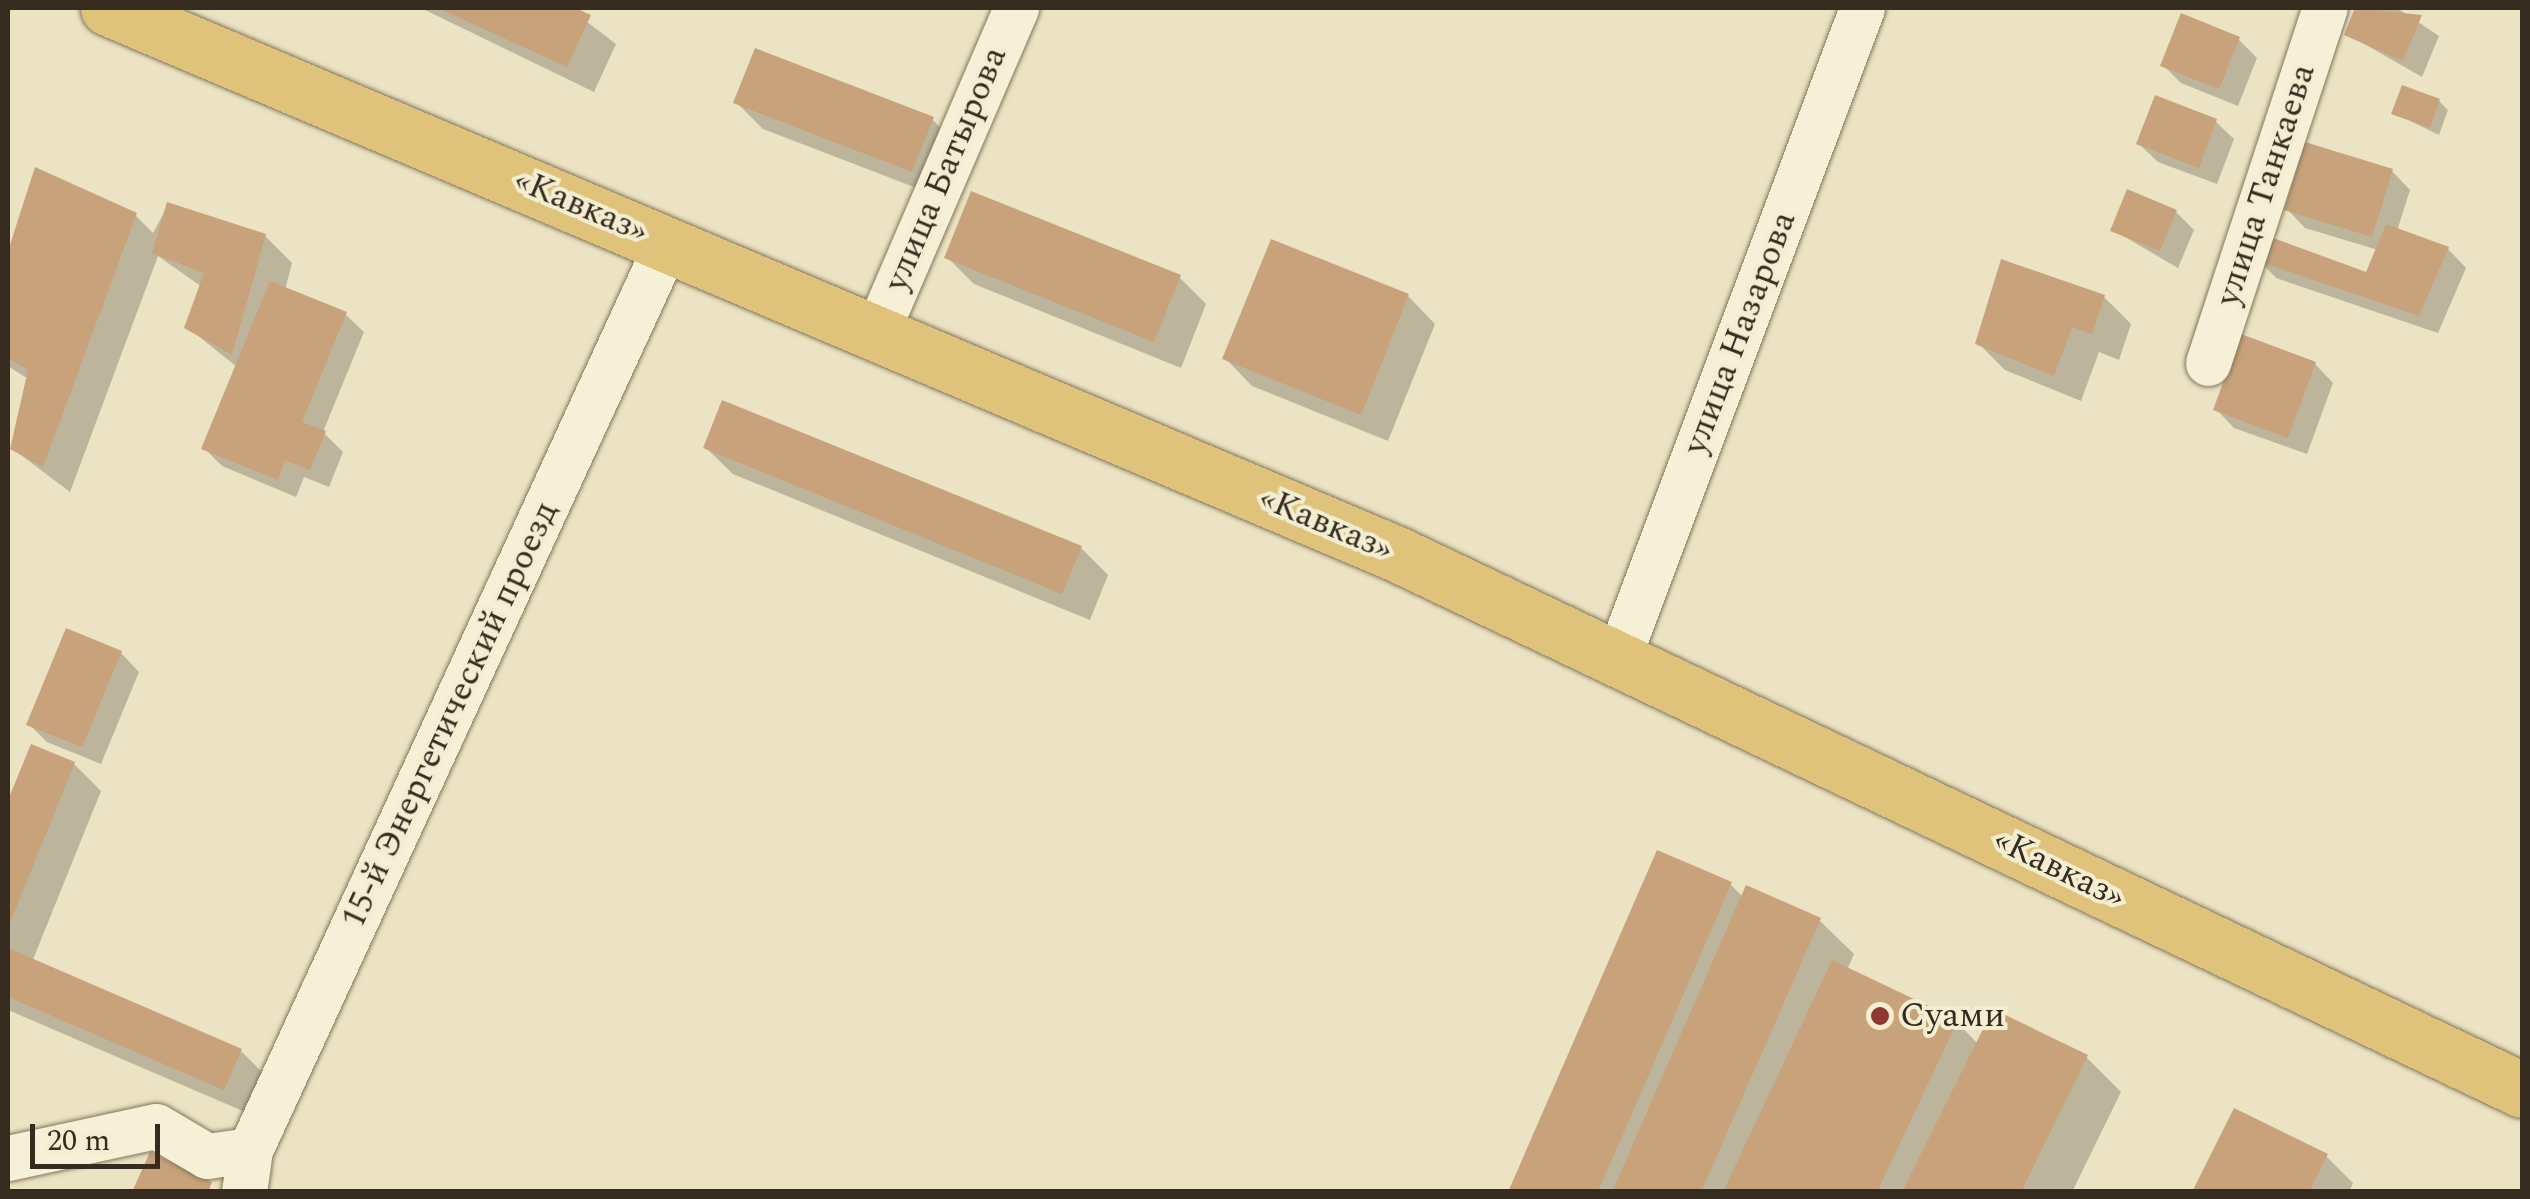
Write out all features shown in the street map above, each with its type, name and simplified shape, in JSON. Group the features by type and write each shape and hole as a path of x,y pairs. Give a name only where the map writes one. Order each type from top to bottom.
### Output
{"highway":[{"name":"«Кавказ»","path":"108,8 667,242 1618,658 2522,1090"}],"street":[{"name":"улица Батырова","path":"876,332 1016,8"},
{"name":"улица Назарова","path":"1618,658 1862,8"},
{"name":"улица Танкаева","path":"2208,363 2324,8"},
{"name":"15-й Энергетический проезд","path":"247,1171 667,242"},
{"path":"8,1158 156,1126 207,1156 247,1171"}],"building":[{"path":"438,8 575,8 591,15 567,67"},
{"path":"2355,8 2422,15 2403,61 2344,35"},
{"path":"2181,13 2240,37 2219,89 2160,66"},
{"path":"755,48 934,117 912,172 733,103"},
{"path":"2402,85 2440,99 2430,128 2391,114"},
{"path":"2155,95 2217,119 2199,168 2136,144"},
{"path":"2305,142 2393,169 2372,237 2284,210"},
{"path":"35,167 137,213 43,467 10,449 28,370 8,358 8,251"},
{"path":"2127,189 2177,210 2160,251 2110,231"},
{"path":"971,191 1181,275 1154,342 944,258"},
{"path":"167,202 266,234 232,355 184,328 204,273 152,253"},
{"path":"2386,224 2449,247 2419,316 2255,260 2265,235 2366,272"},
{"path":"1271,239 1409,294 1361,415 1222,359"},
{"path":"2001,259 2105,295 2092,334 2072,327 2054,376 1975,344"},
{"path":"270,281 347,312 302,422 326,431 310,470 285,460 278,480 201,449"},
{"path":"2241,334 2316,362 2288,438 2213,410"},
{"path":"722,400 1082,546 1062,594 703,448"},
{"path":"66,628 122,651 82,747 26,725"},
{"path":"31,744 75,762 8,928 8,800"},
{"path":"1657,850 1732,882 1598,1192 1508,1192"},
{"path":"1746,885 1821,918 1701,1192 1612,1192"},
{"path":"8,948 242,1049 224,1090 8,997"},
{"path":"1832,960 1958,1020 1877,1192 1723,1192"},
{"path":"1993,1009 2088,1055 2021,1192 1902,1192"},
{"path":"2234,1108 2328,1154 2309,1192 2192,1192"},
{"path":"150,1152 212,1182 208,1192 132,1192"}],"place":[{"name":"Суами","path":"1880,1016"}]}
